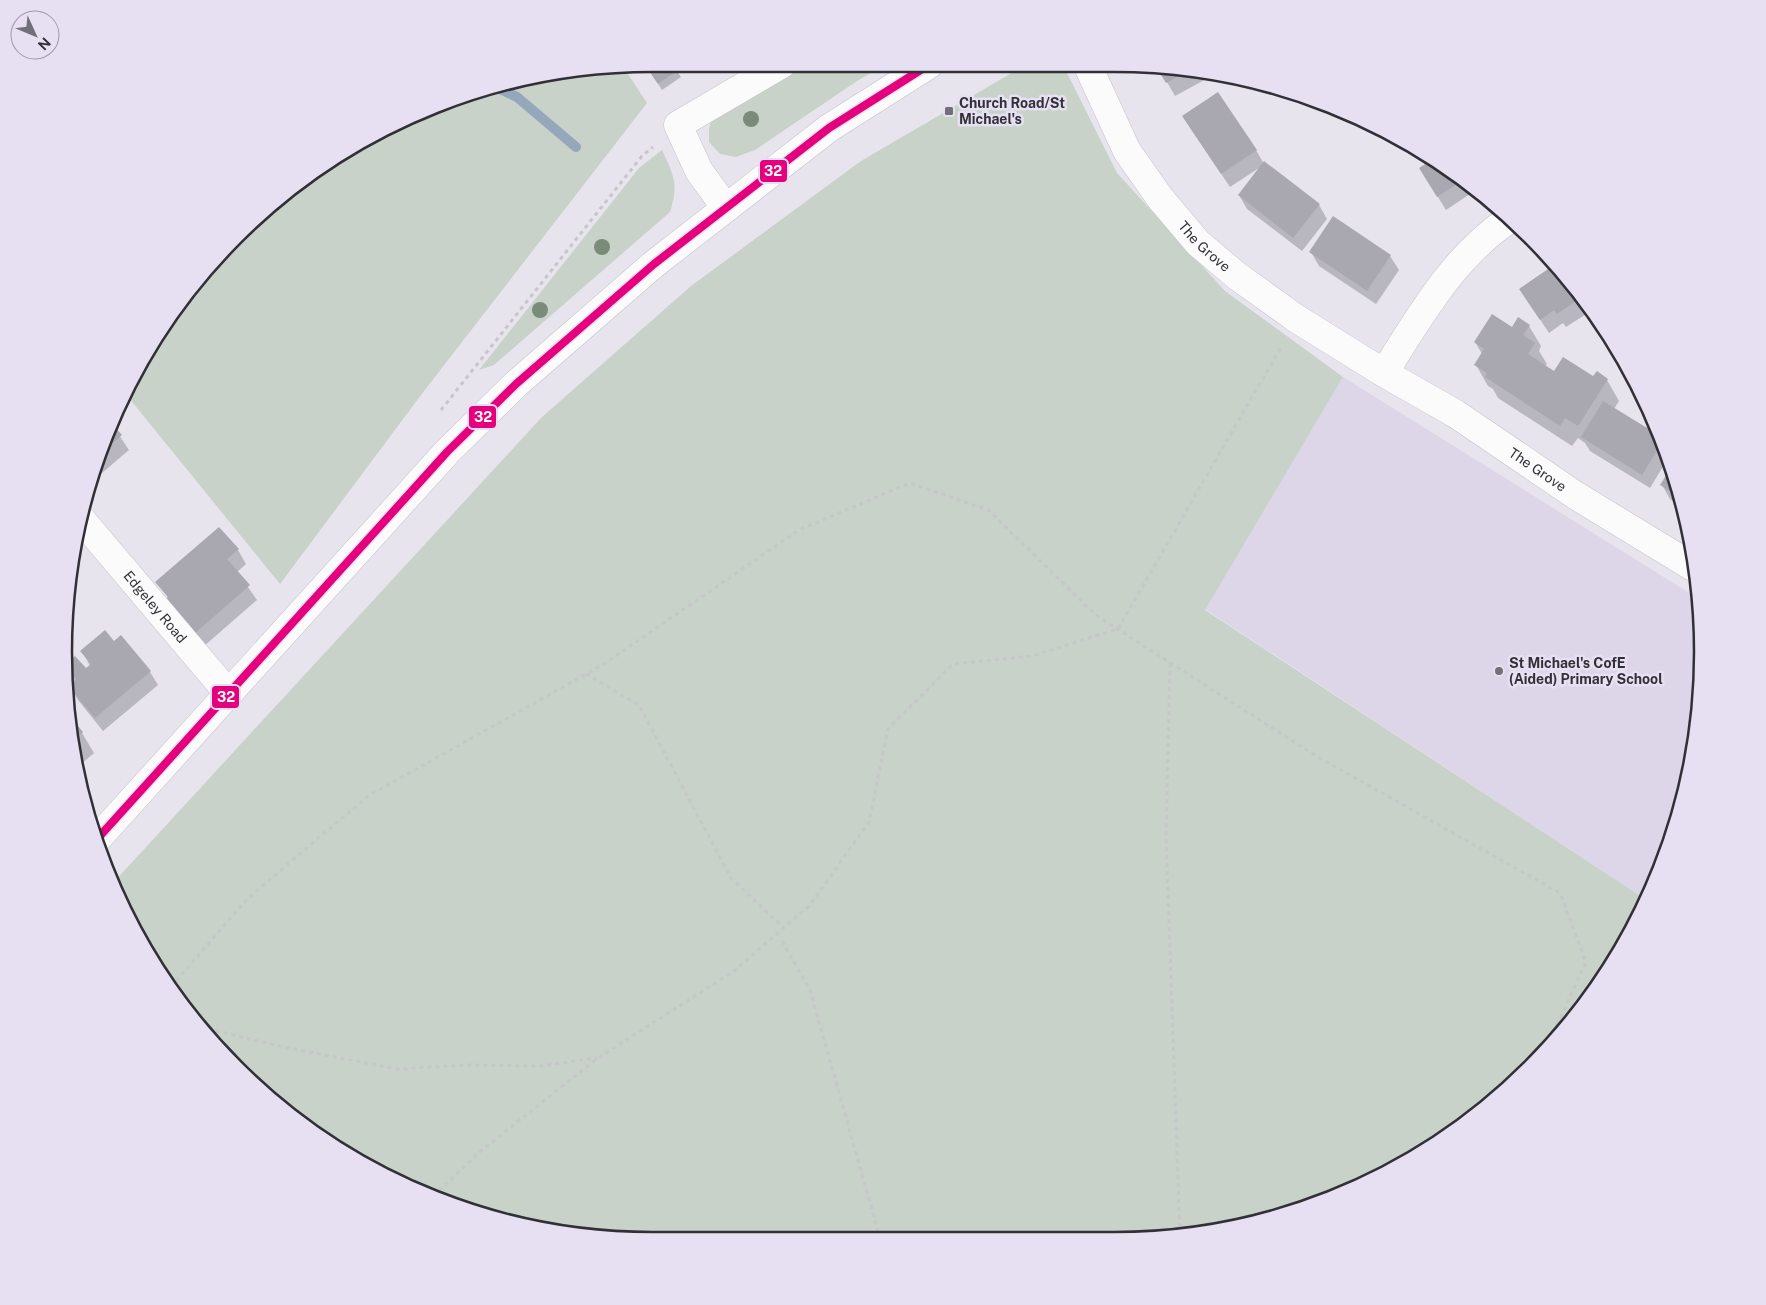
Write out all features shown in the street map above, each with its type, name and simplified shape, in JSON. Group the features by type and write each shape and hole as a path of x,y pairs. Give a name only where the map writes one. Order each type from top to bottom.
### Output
{"street":[{"path":"726,208 699,171 678,125 768,72"},
{"path":"102,834 447,452 516,384 589,319 726,208 829,128 917,72"},
{"name":"The Grove","path":"1090,72 1127,151 1160,198 1198,243 1237,276 1297,318 1384,373 1456,414 1575,495 1686,563"},
{"path":"1384,373 1429,302 1457,268 1498,226 1503,223"},
{"name":"Edgeley Road","path":"87,526 229,694"}],"path":[{"path":"447,452 432,421 642,156 678,125"},
{"path":"438,1191 482,1150 598,1058 734,971 810,905 869,822 888,729 953,664 1032,656 1118,629 1297,318"},
{"path":"175,982 248,898 368,796 604,664 799,530 910,484 988,510 1097,616 1316,756 1560,893 1586,962 1555,1029"},
{"path":"1170,662 1166,837 1182,1229"},
{"path":"586,674 639,705 731,878 784,928"},
{"path":"782,941 810,990 878,1232"},
{"path":"212,1030 284,1047 397,1069 467,1064 540,1066 598,1058"}],"shaded area":[{"path":"780,72 873,72 755,150 736,157 720,154 709,142 709,128 714,112"},
{"path":"1013,72 1066,72 1117,173 1225,291 1343,377 1205,610 1640,896 1616,942 1596,975 1574,1006 1524,1063 1467,1113 1404,1155 1370,1173 1300,1202 1264,1213 1189,1228 1151,1231 652,1232 577,1228 539,1221 502,1213 466,1202 396,1173 362,1155 299,1113 242,1063 192,1006 170,975 132,909 118,877 542,417 691,286 861,161"},
{"path":"627,73 647,103 421,395 280,584 130,400 150,362 170,330 192,299 242,242 299,192 362,150 396,132 431,117 466,103 502,92 577,77"},
{"path":"662,150 670,167 675,187 670,212 494,365 479,370 639,168"},
{"name":"St Michael's CofE (Aided) Primary School","path":"1343,377 1690,594 1694,652 1689,728 1674,803 1663,839 1640,896 1205,609"}],"building":[{"path":"650,72 675,72 658,84"},
{"path":"1161,75 1178,76 1166,83"},
{"path":"1218,92 1257,150 1221,174 1182,116"},
{"path":"1264,161 1320,204 1293,238 1238,195"},
{"path":"1426,164 1456,184 1437,197 1419,168"},
{"path":"1333,216 1391,255 1367,291 1309,252"},
{"path":"1549,269 1576,301 1557,314 1554,310 1540,320 1519,289"},
{"path":"1492,314 1512,327 1518,317 1530,325 1523,335 1535,343 1528,354 1554,371 1563,357 1593,376 1597,371 1608,379 1578,426 1565,418 1560,426 1485,377 1487,373 1474,365 1484,349 1474,342"},
{"path":"1603,401 1648,428 1657,451 1642,475 1581,437"},
{"path":"117,430 122,435 112,444"},
{"path":"1666,476 1671,491 1660,485"},
{"path":"219,527 239,549 227,559 250,585 194,634 165,599 168,597 155,582"},
{"path":"105,630 114,641 121,635 151,671 95,718 74,693 74,681 76,679 73,675 72,658 75,656 86,668 91,664 80,651"},
{"path":"77,724 83,732 78,736"}],"waterway":[{"path":"505,91 517,97 576,147"}],"transit line":[{"name":"32","path":"102,834 447,452 516,384 654,264 829,128 917,72"}],"place":[{"name":"Church Road/St Michael's","path":"949,111"},
{"name":"St Michael's CofE (Aided) Primary School","path":"1499,671"}]}
